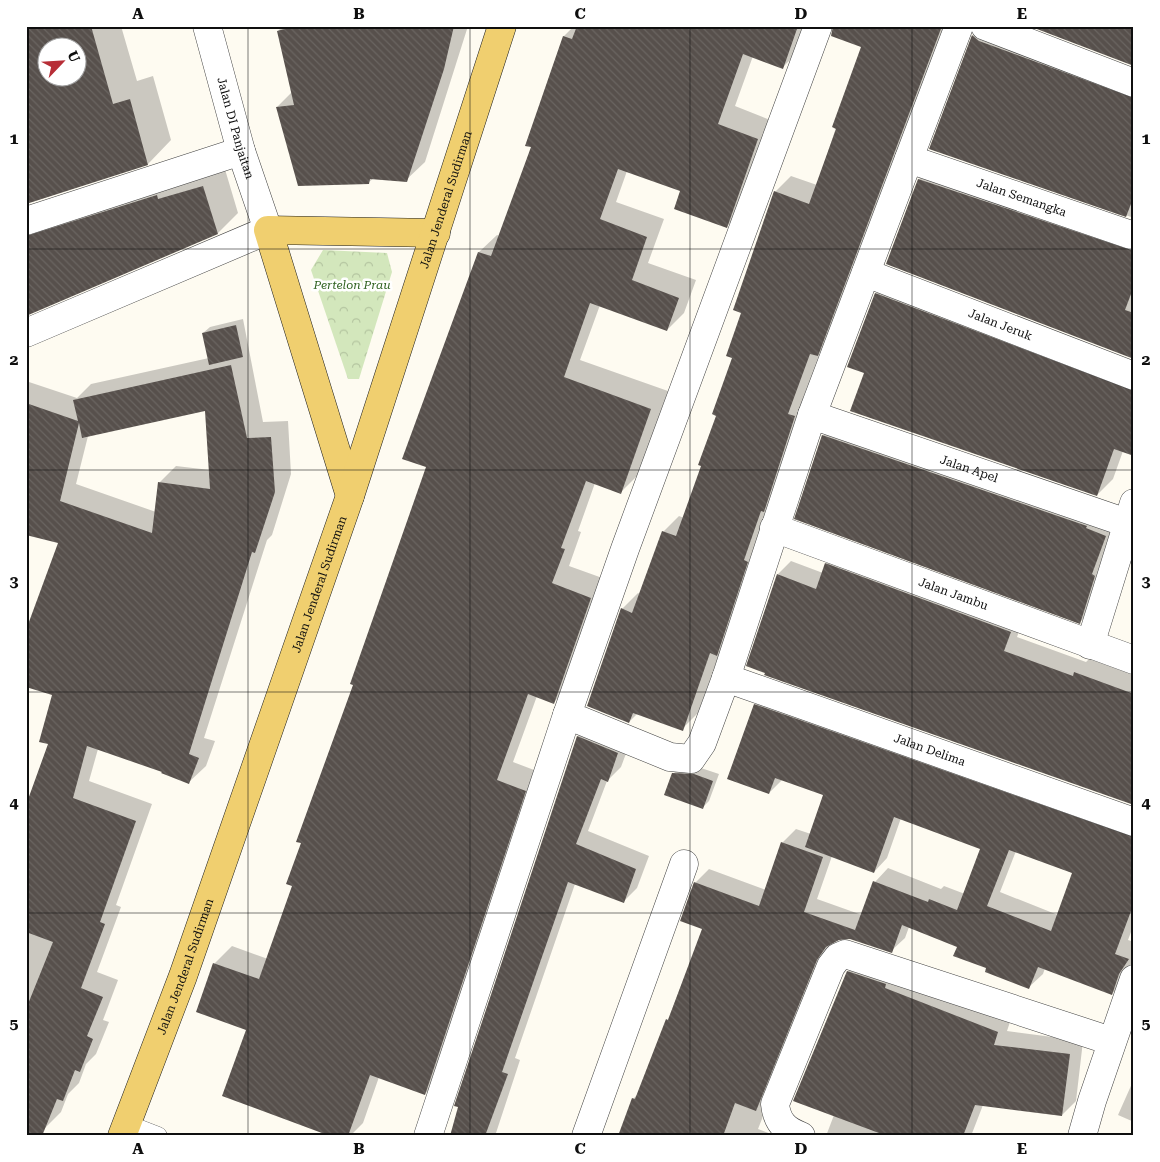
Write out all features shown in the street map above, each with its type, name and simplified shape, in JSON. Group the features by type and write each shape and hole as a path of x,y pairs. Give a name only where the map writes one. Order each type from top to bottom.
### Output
{"main road":[{"name":"Jalan Jenderal Sudirman","path":"124,1130 182,976 350,496 502,26"},
{"path":"350,496 268,230 436,233"}],"street":[{"name":"Jalan DI Panjaitan","path":"207,26 241,151 268,230"},
{"path":"428,1136 567,715 625,549 818,26"},
{"path":"567,715 670,757 691,759 702,743 726,678 812,415 959,26"},
{"path":"985,26 1134,83"},
{"path":"26,221 241,151"},
{"name":"Jalan Semangka","path":"909,159 1134,236"},
{"path":"26,333 268,230"},
{"name":"Jalan Jeruk","path":"866,273 1134,376"},
{"name":"Jalan Apel","path":"812,415 1130,513"},
{"path":"1090,645 1130,513"},
{"name":"Jalan Jambu","path":"774,528 1134,660"},
{"name":"Jalan Delima","path":"726,678 1134,822"},
{"path":"586,1136 684,864"},
{"path":"801,1136 782,1125 776,1116 775,1104 830,966 845,954 1111,1041"},
{"path":"1082,1136 1111,1041 1134,979"}],"lane":[{"path":"124,1130 158,1136"}],"green space":[{"name":"Pertelon Prau","path":"323,250 387,253 392,272 359,379 348,379 311,270"}],"building":[{"path":"26,26 91,26 113,104 130,99 148,165 26,204"},
{"path":"296,26 454,26 444,69 407,182 370,179 369,184 298,186 276,107 294,105 277,31"},
{"path":"577,26 798,26 783,69 743,54 718,124 758,139 727,228 674,209 680,191 618,169 600,219 647,237 632,280 679,298 667,331 590,303 564,377 651,409 621,494 586,481 561,548 565,549 552,583 591,598 554,704 528,694 497,780 526,791 425,1095 370,1075 348,1136 330,1136 222,1096 246,1030 196,1012 213,963 259,979 292,886 286,884 301,843 296,842 353,685 350,684 426,467 402,459 478,252 491,256 531,147 525,146 563,36 572,39"},
{"path":"833,26 942,26 818,356 810,354 788,414 795,416 764,512 761,511 744,560 748,562 717,656 710,653 683,731 633,713 629,723 587,706 621,608 632,613 662,531 676,536 701,466 698,465 716,416 712,414 732,358 726,356 741,313 733,310 774,191 809,204 836,129 832,127 861,47 831,36"},
{"path":"1029,26 1134,26 1134,66"},
{"path":"972,35 979,41 1134,98 1134,196 1126,217 929,149"},
{"path":"918,179 1134,251 1134,286 1125,310 1134,313 1134,359 886,264"},
{"path":"203,186 218,234 26,316 26,236 157,195 158,199"},
{"path":"875,293 1134,391 1134,456 1114,449 1097,496 850,411 864,373 847,367"},
{"path":"236,325 243,357 209,365 202,333"},
{"path":"231,365 247,438 271,437 275,492 255,553 252,552 189,754 199,758 189,784 162,772 87,746 73,798 136,821 100,922 105,924 81,988 103,997 87,1036 93,1039 80,1072 75,1070 63,1101 57,1099 42,1136 26,1136 26,1009 53,942 26,932 26,805 48,744 39,742 52,695 26,687 26,630 58,543 26,535 26,403 78,421 73,400","holes":["205,411 210,489 158,482 152,533 60,501 79,423 82,438"]},
{"path":"822,435 1087,526 1086,528 1106,536 1092,574 1095,576 1080,624 794,519"},
{"path":"825,563 1011,632 1004,651 1073,676 1074,672 1134,694 1134,805 764,675 765,673 746,666 777,574 816,589"},
{"path":"754,704 1134,837 1134,903 1115,954 1129,959 1119,974 1112,995 1038,967 1029,989 985,972 986,968 953,956 957,947 902,925 892,953 850,939 839,940 826,947 817,960 756,1111 735,1103 723,1136 618,1136 632,1098 635,1099 666,1019 668,1020 702,929 680,921 694,882 759,906 781,842 823,857 804,912 855,930 873,881 928,902 929,899 957,910 980,849 894,817 874,873 805,847 823,795 775,778 769,794 727,779","holes":["1009,850 1072,873 1051,931 987,906"]},
{"path":"577,736 618,753 608,782 601,779 576,844 636,869 624,903 568,882 502,1072 508,1074 485,1136 450,1136 458,1107 454,1106"},
{"path":"672,773 694,774 713,781 703,809 664,795"},
{"path":"847,971 886,984 885,988 998,1032 994,1045 1070,1054 1062,1116 975,1105 963,1136 887,1136 793,1101"}]}
